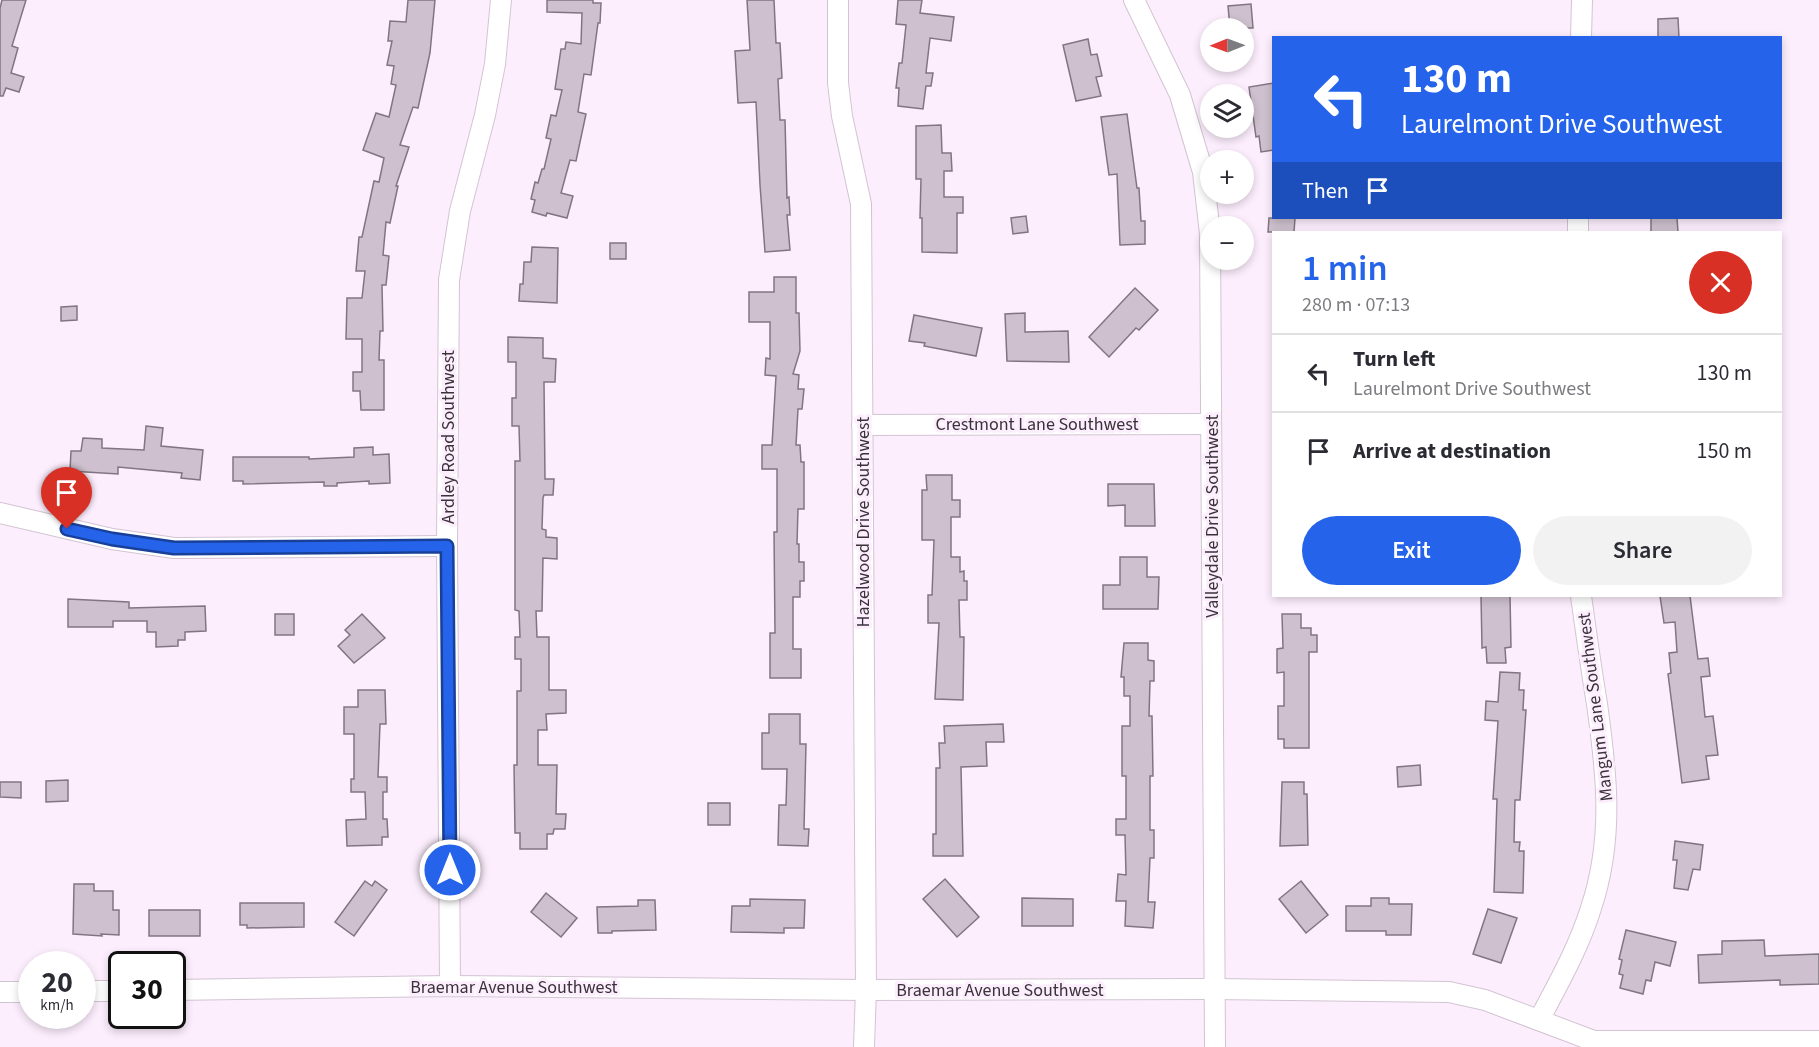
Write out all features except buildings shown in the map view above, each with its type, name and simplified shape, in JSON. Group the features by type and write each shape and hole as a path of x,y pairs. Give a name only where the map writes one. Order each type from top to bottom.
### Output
{"street":[{"name":"Ardley Road Southwest","path":"450,986 447,546 449,280 460,211 485,115 495,64 501,0"},
{"name":"Hazelwood Drive Southwest","path":"838,0 838,83 842,116 861,204 866,990 864,1047"},
{"name":"Valleydale Drive Southwest","path":"1134,0 1180,94 1203,172 1210,234 1215,1047"},
{"path":"1581,36 1582,0"},
{"name":"Crestmont Lane Southwest","path":"862,425 1211,424"},
{"path":"0,513 112,539 174,548 447,546"},
{"name":"Mangum Lane Southwest","path":"1539,1020 1577,945 1592,908 1604,859 1608,814 1606,769 1581,597"},
{"name":"Braemar Avenue Southwest","path":"186,990 450,986 1449,992 1485,999 1594,1041 1819,1041"},
{"path":"0,992 18,992"}],"route":[{"path":"67,529 112,539 174,548 447,546 450,870"}]}
